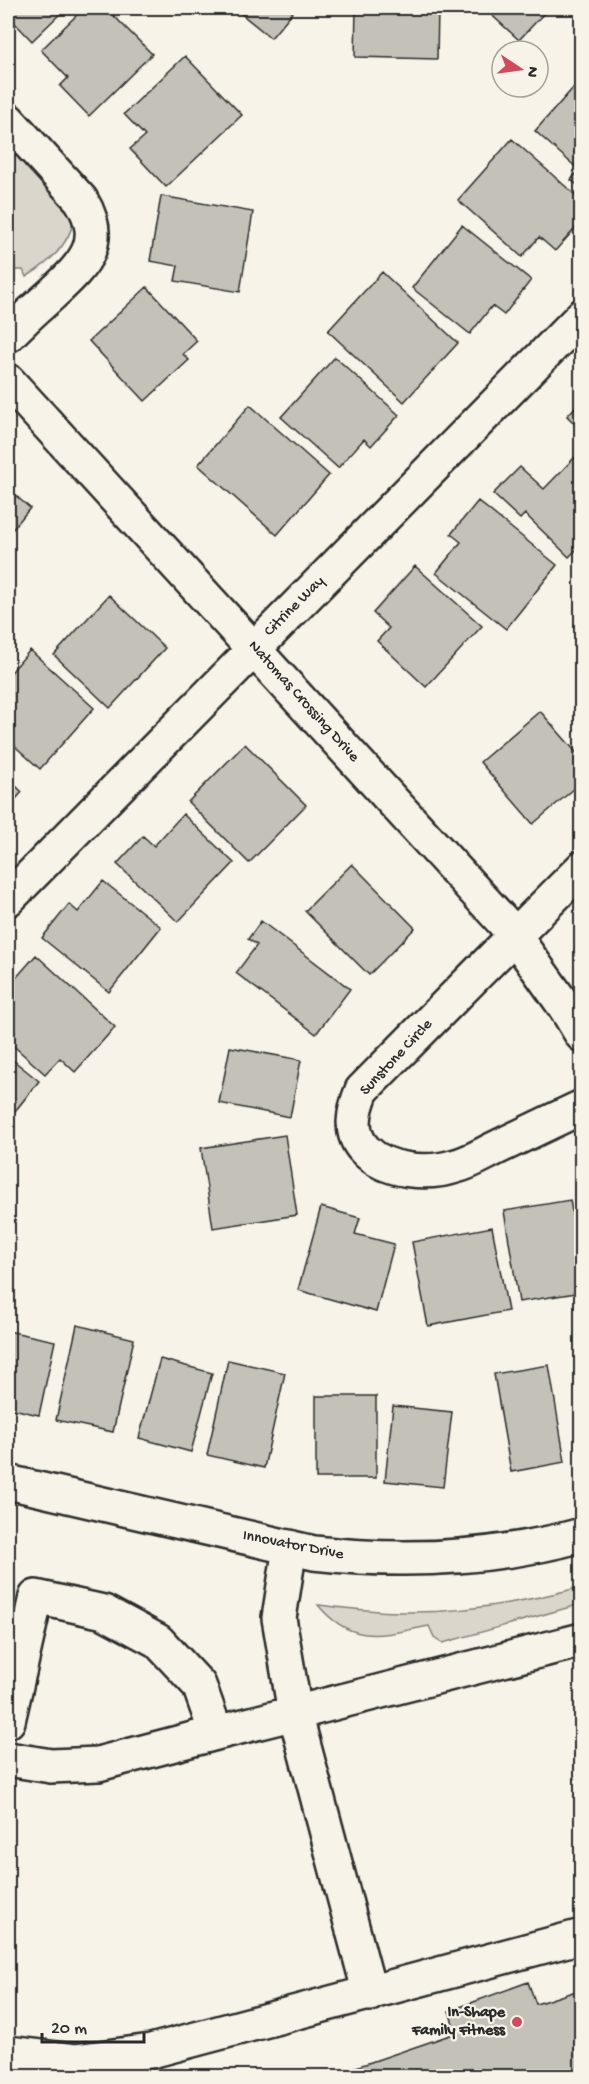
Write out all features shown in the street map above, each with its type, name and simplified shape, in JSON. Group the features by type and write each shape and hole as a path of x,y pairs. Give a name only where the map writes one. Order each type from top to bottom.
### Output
{"street":[{"path":"8,120 81,200 89,214 93,229 90,249 80,267 8,335"},
{"name":"Citrine Way","path":"8,899 582,316"},
{"name":"Natomas Crossing Drive","path":"8,381 508,927 514,939 528,953 582,1035"},
{"name":"Sunstone Circle","path":"582,868 362,1090 354,1109 354,1132 360,1146 373,1158 389,1166 433,1170 457,1166 582,1107"},
{"name":"Innovator Drive","path":"8,1482 290,1547 357,1557 445,1558 532,1548 582,1535"},
{"path":"290,1547 279,1618 295,1713 370,1995"},
{"path":"8,1721 36,1597 104,1612 158,1641 199,1685 216,1733"},
{"path":"8,1759 51,1766 98,1764 582,1640"},
{"path":"8,2053 75,2061 151,2051 370,1995 582,1936"}],"shaded area":[{"path":"8,136 64,195 74,219 67,237 56,253 26,277 23,270 8,270"},
{"path":"581,1587 581,1604 443,1643 434,1637 429,1626 382,1634 356,1632 343,1627 318,1605 394,1612 450,1611 516,1602"}],"building":[{"path":"8,8 66,8 32,41 8,16"},
{"path":"84,8 106,8 152,54 89,116 60,86 68,78 41,50"},
{"path":"234,8 296,8 271,38"},
{"path":"356,8 438,8 437,59 355,57"},
{"path":"484,8 549,8 518,39"},
{"path":"185,56 242,115 166,187 130,149 145,136 124,114"},
{"path":"582,78 582,189 571,180 579,170 535,131"},
{"path":"512,139 582,201 582,221 555,251 539,237 522,257 458,200"},
{"path":"161,196 253,212 240,292 175,281 178,266 150,261"},
{"path":"462,225 531,280 504,315 492,306 470,334 412,288"},
{"path":"382,272 458,343 404,402 328,331"},
{"path":"147,287 197,341 183,354 189,360 145,401 89,341"},
{"path":"335,357 399,415 371,446 364,439 338,468 281,417"},
{"path":"582,400 582,431 567,416"},
{"path":"250,405 329,475 277,535 198,465"},
{"path":"575,457 582,464 582,544 569,557 525,514 520,519 493,494 520,467 544,489"},
{"path":"8,489 30,508 8,535"},
{"path":"478,501 557,565 506,629 436,573 461,542 451,534"},
{"path":"415,566 482,626 426,687 377,641 389,628 373,613"},
{"path":"109,595 165,648 110,708 54,655"},
{"path":"30,650 94,708 40,769 8,740 8,676"},
{"path":"540,711 582,759 582,782 533,824 480,762"},
{"path":"245,744 306,805 249,863 188,802"},
{"path":"8,778 22,792 8,808"},
{"path":"183,814 234,863 178,922 117,864 143,836 154,846"},
{"path":"352,864 415,928 369,975 305,911"},
{"path":"103,881 161,927 109,992 42,938 69,904 78,912"},
{"path":"261,921 350,989 316,1034 236,973 257,945 248,939"},
{"path":"36,955 115,1027 75,1072 60,1058 45,1074 8,1041 8,987"},
{"path":"230,1047 301,1060 290,1117 219,1103"},
{"path":"8,1056 39,1081 8,1120"},
{"path":"285,1135 297,1215 213,1228 201,1148"},
{"path":"570,1200 582,1269 582,1292 519,1302 504,1211"},
{"path":"321,1207 360,1218 355,1234 394,1244 376,1312 298,1290"},
{"path":"492,1227 508,1311 428,1326 412,1242"},
{"path":"77,1325 134,1339 113,1432 56,1420"},
{"path":"8,1331 55,1341 39,1415 8,1408"},
{"path":"160,1359 212,1373 191,1452 139,1438"},
{"path":"228,1360 285,1373 264,1468 207,1455"},
{"path":"549,1365 565,1462 511,1472 494,1374"},
{"path":"316,1396 376,1396 376,1478 316,1478"},
{"path":"393,1406 452,1412 443,1487 385,1481"},
{"name":"In-Shape Family Fitness","path":"528,1982 536,2004 582,1989 582,2076 330,2076 456,2033 449,2011"}],"place":[{"name":"In-Shape Family Fitness","path":"517,2022"}]}
